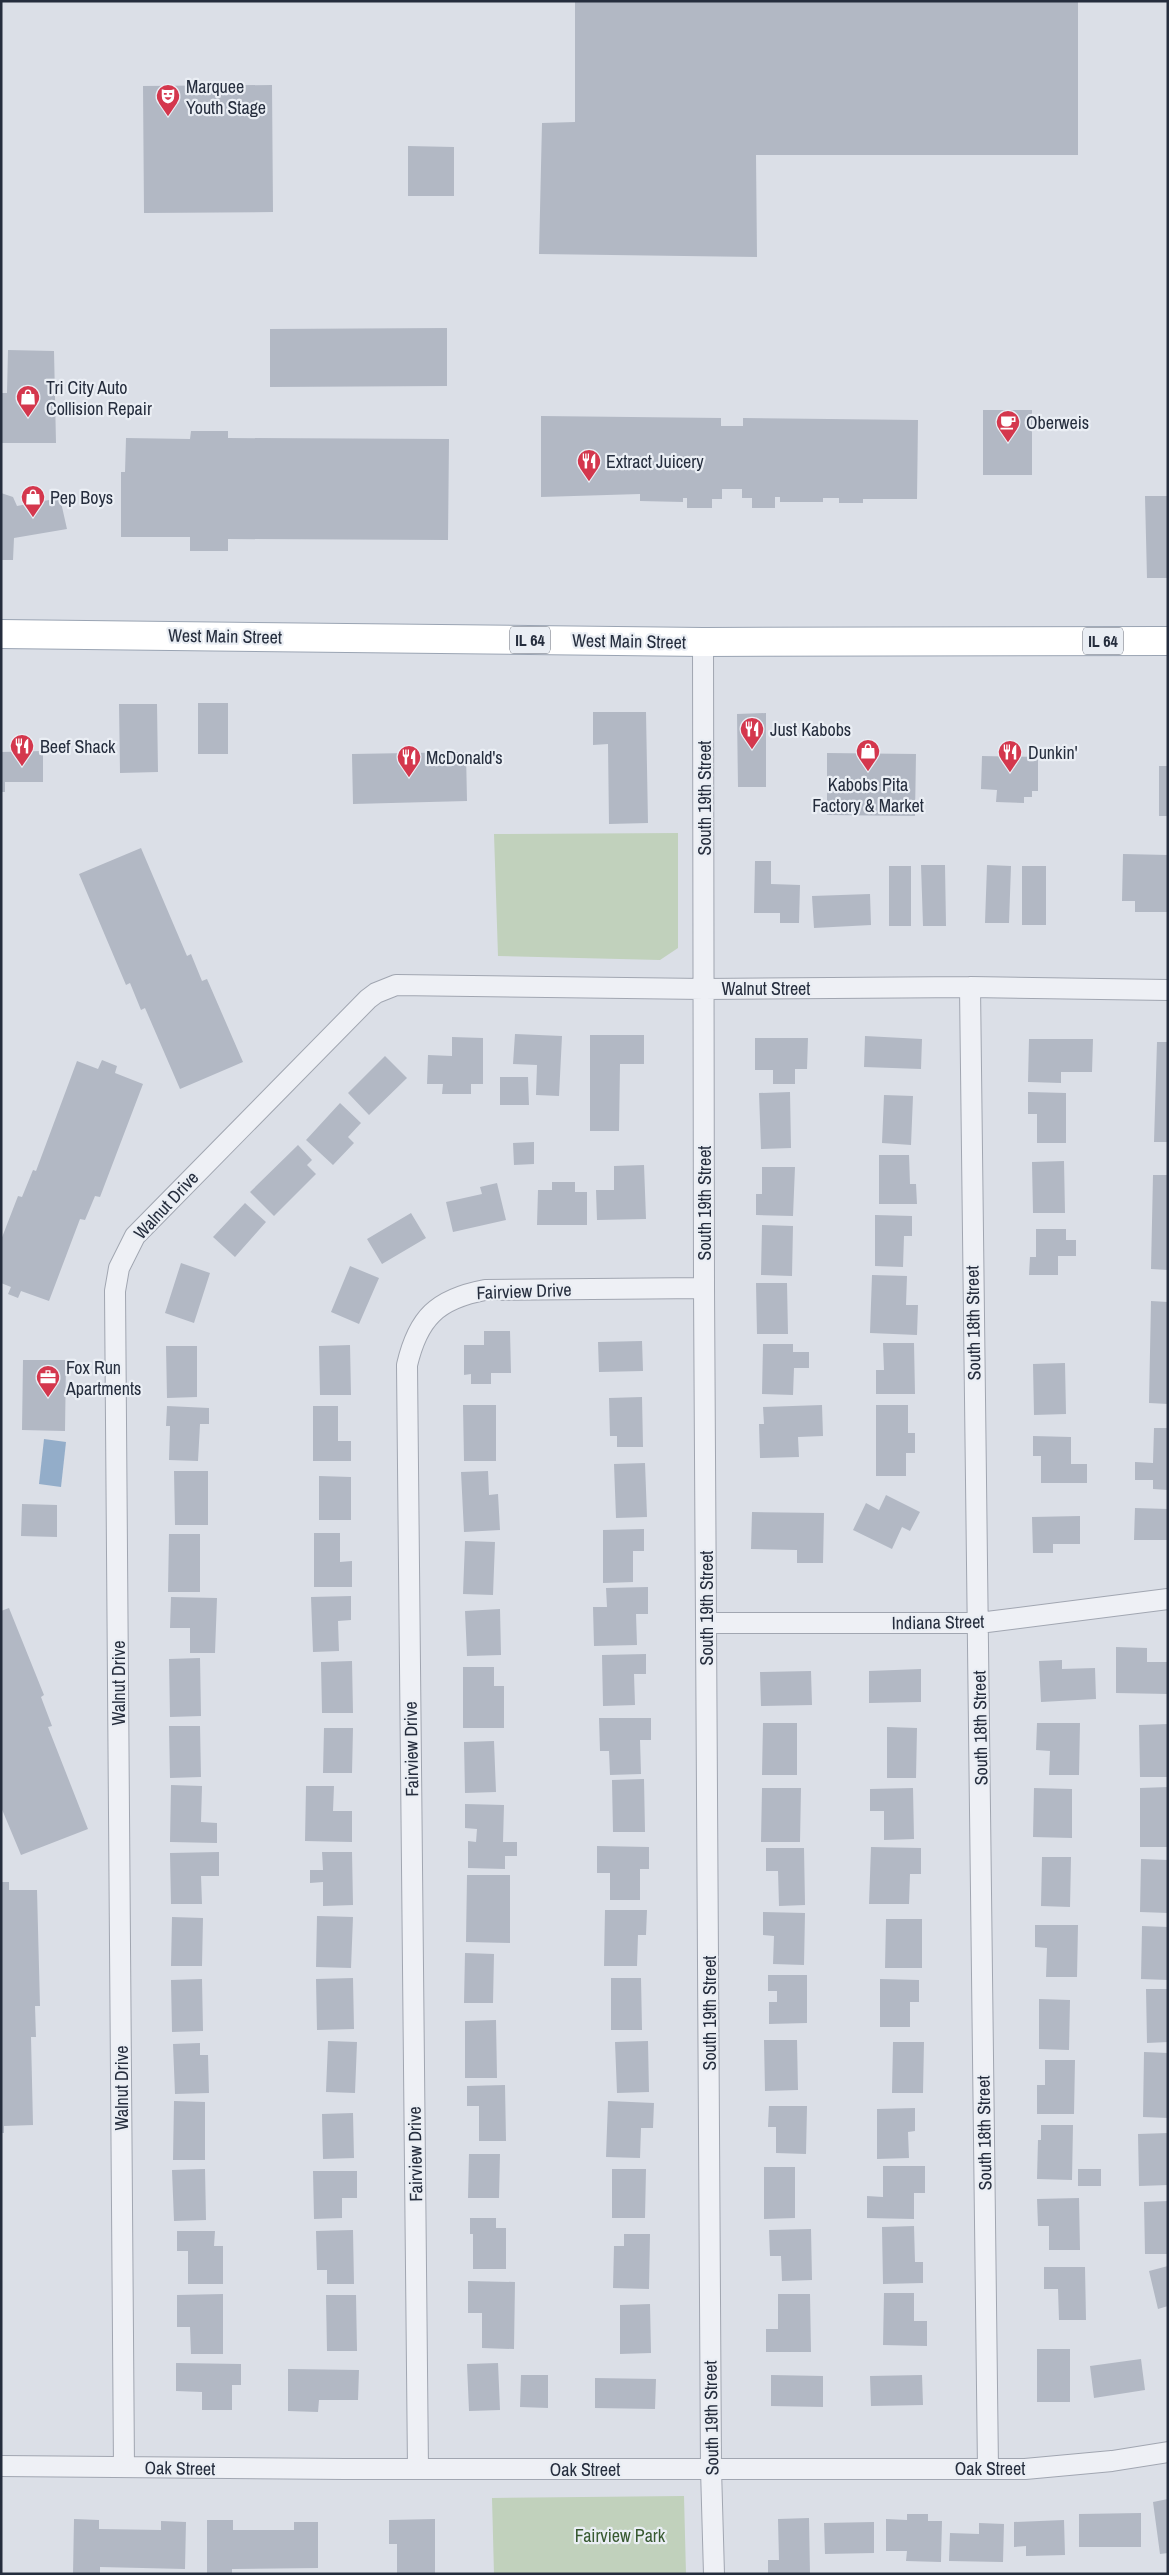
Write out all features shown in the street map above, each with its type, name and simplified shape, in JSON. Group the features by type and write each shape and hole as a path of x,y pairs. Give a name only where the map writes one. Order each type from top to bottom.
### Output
{"main road":[{"name":"West Main Street","path":"1,634 703,642 1168,641"}],"street":[{"name":"South 19th Street","path":"703,642 704,1288 711,2469 714,2574"},
{"name":"Walnut Street","path":"368,998 396,985 416,984 704,989 970,987 1168,990"},
{"name":"South 18th Street","path":"970,987 988,2469"},
{"name":"Walnut Drive","path":"124,2467 116,1300 119,1268 126,1250 142,1226 368,998"},
{"name":"Fairview Drive","path":"418,2469 407,1365 413,1340 426,1318 442,1304 470,1293 485,1290 704,1288"},
{"name":"Indiana Street","path":"706,1623 979,1623 1168,1599"},
{"name":"Oak Street","path":"1,2466 418,2469 1025,2469 1112,2461 1168,2452"}],"green space":[{"path":"678,833 678,948 660,960 498,956 494,834"},
{"name":"Fairview Park","path":"684,2496 686,2574 494,2574 492,2498"}],"water":[{"path":"44,1439 66,1442 61,1487 39,1484"}],"building":[{"path":"575,1 1078,1 1078,155 756,155 757,257 539,254 542,123 575,122"},
{"path":"272,85 273,212 144,213 143,86"},
{"path":"408,146 454,147 454,196 408,196"},
{"path":"447,328 447,386 270,387 270,329"},
{"name":"Tri City Auto Collision Repair","path":"8,350 54,351 56,443 1,443 1,393 7,393"},
{"name":"Oberweis","path":"983,410 1032,410 1032,475 983,475"},
{"path":"541,416 721,418 721,426 743,426 743,418 918,420 917,499 863,499 863,503 839,503 839,498 823,498 823,502 780,502 780,497 775,497 775,508 752,508 752,498 742,498 742,489 722,489 722,499 712,499 712,508 687,508 687,498 683,498 683,502 640,501 640,494 541,497"},
{"path":"191,431 228,431 228,438 449,439 448,540 228,539 228,551 190,551 190,537 121,537 121,472 125,472 126,438 190,439"},
{"name":"Pep Boys","path":"1,493 13,497 17,506 60,498 67,529 14,538 13,560 1,560"},
{"path":"1145,496 1168,496 1168,578 1147,578"},
{"path":"198,703 228,703 228,754 198,754"},
{"path":"119,704 157,704 158,772 120,773"},
{"path":"593,712 646,712 648,823 609,824 608,744 593,745"},
{"name":"Just Kabobs","path":"766,713 766,787 738,787 737,714"},
{"name":"Beef Shack","path":"43,751 43,782 5,782 5,792 1,792 1,752"},
{"name":"McDonald's","path":"466,752 467,801 353,804 352,754"},
{"path":"827,753 916,754 915,816 827,815"},
{"name":"Dunkin'","path":"982,756 1038,757 1038,791 1032,791 1032,797 1024,797 1024,803 996,802 997,790 981,789"},
{"path":"1159,766 1168,766 1168,816 1159,816"},
{"path":"141,848 187,956 191,954 202,981 207,979 243,1062 180,1089 145,1008 141,1010 130,983 126,985 79,874"},
{"path":"1123,854 1168,855 1168,912 1135,912 1135,901 1122,901"},
{"path":"755,861 771,861 771,884 800,885 799,923 780,923 780,913 754,913"},
{"path":"921,865 945,865 946,926 923,926"},
{"path":"987,865 1011,866 1009,923 985,923"},
{"path":"889,866 911,866 911,926 889,926"},
{"path":"1022,866 1046,866 1046,925 1022,925"},
{"path":"870,894 871,925 814,928 812,896"},
{"path":"515,1034 562,1036 559,1096 536,1095 537,1065 513,1064"},
{"path":"590,1035 644,1035 644,1064 620,1064 619,1131 590,1131"},
{"path":"865,1036 922,1039 921,1069 864,1067"},
{"path":"452,1037 483,1038 483,1084 471,1084 471,1094 442,1094 443,1084 427,1084 428,1055 452,1056"},
{"path":"755,1038 808,1038 807,1069 795,1069 795,1084 773,1084 773,1070 755,1070"},
{"path":"1029,1039 1093,1039 1092,1072 1061,1072 1061,1083 1028,1082"},
{"path":"1157,1042 1168,1042 1168,1142 1154,1142"},
{"path":"385,1056 407,1078 369,1115 348,1093"},
{"path":"102,1060 117,1066 115,1073 143,1084 100,1197 95,1196 85,1220 80,1219 49,1301 21,1291 18,1298 8,1294 11,1287 1,1283 1,1240 18,1196 22,1197 33,1170 36,1171 77,1061 98,1069"},
{"path":"500,1077 528,1077 529,1105 500,1105"},
{"path":"790,1092 791,1148 761,1149 759,1093"},
{"path":"1028,1092 1066,1093 1066,1143 1037,1143 1037,1114 1028,1114"},
{"path":"884,1095 913,1096 911,1145 882,1143"},
{"path":"340,1103 361,1123 348,1137 354,1143 333,1165 306,1140"},
{"path":"534,1142 534,1164 514,1165 513,1143"},
{"path":"298,1145 312,1160 307,1165 316,1174 274,1216 250,1192"},
{"path":"879,1155 909,1155 910,1184 916,1184 917,1204 879,1204"},
{"path":"1064,1161 1065,1213 1033,1213 1032,1162"},
{"path":"644,1165 646,1219 597,1220 596,1190 614,1190 614,1166"},
{"path":"762,1167 795,1167 793,1216 756,1215 756,1194 762,1194"},
{"path":"1153,1175 1168,1175 1168,1270 1151,1269"},
{"path":"552,1182 575,1182 575,1192 587,1192 587,1225 537,1225 538,1190 552,1190"},
{"path":"497,1183 506,1220 453,1232 446,1202 482,1194 480,1187"},
{"path":"245,1203 266,1222 235,1257 213,1237"},
{"path":"411,1213 426,1238 382,1264 367,1239"},
{"path":"875,1215 912,1216 912,1236 904,1236 903,1267 875,1266"},
{"path":"762,1225 793,1226 792,1276 761,1275"},
{"path":"1036,1229 1066,1229 1066,1240 1076,1240 1076,1256 1058,1256 1058,1275 1029,1275 1030,1257 1036,1257"},
{"path":"181,1263 210,1273 194,1323 165,1313"},
{"path":"350,1266 379,1278 359,1324 331,1312"},
{"path":"872,1275 907,1276 906,1305 918,1305 917,1335 870,1333"},
{"path":"756,1283 787,1283 788,1334 757,1334"},
{"path":"1151,1301 1168,1302 1168,1404 1149,1403"},
{"path":"484,1331 510,1331 511,1373 491,1373 491,1384 471,1384 471,1374 464,1375 464,1345 484,1345"},
{"path":"642,1341 643,1371 599,1372 598,1342"},
{"path":"883,1343 914,1343 915,1394 876,1394 876,1370 884,1370"},
{"path":"763,1344 793,1344 793,1352 809,1352 809,1368 794,1368 793,1395 762,1394"},
{"path":"350,1345 351,1395 320,1395 319,1346"},
{"path":"166,1346 197,1346 197,1397 167,1398"},
{"path":"23,1360 66,1360 65,1431 22,1430"},
{"path":"1065,1363 1066,1414 1034,1415 1033,1364"},
{"path":"642,1397 643,1447 617,1447 617,1436 610,1436 609,1398"},
{"path":"463,1405 496,1405 496,1461 464,1461"},
{"path":"822,1405 823,1436 798,1437 799,1457 760,1458 759,1424 764,1424 763,1407"},
{"path":"876,1405 908,1405 908,1433 915,1433 915,1453 906,1453 906,1476 876,1476"},
{"path":"167,1406 209,1408 209,1424 200,1424 198,1461 169,1460 170,1426 166,1426"},
{"path":"313,1406 338,1406 338,1441 351,1441 351,1461 313,1461"},
{"path":"1154,1428 1168,1428 1168,1490 1153,1489 1153,1480 1135,1480 1135,1462 1153,1463"},
{"path":"1033,1436 1071,1437 1071,1464 1087,1464 1087,1483 1041,1483 1041,1456 1033,1456"},
{"path":"645,1463 647,1517 616,1518 614,1464"},
{"path":"174,1471 208,1471 208,1525 175,1525"},
{"path":"488,1471 489,1495 498,1494 500,1530 464,1532 461,1472"},
{"path":"319,1476 351,1477 351,1520 319,1520"},
{"path":"886,1495 920,1512 910,1531 902,1527 892,1549 853,1530 866,1503 879,1510"},
{"path":"22,1504 57,1505 57,1537 21,1536"},
{"path":"1135,1508 1168,1509 1168,1540 1134,1540"},
{"path":"752,1512 824,1513 823,1563 797,1563 797,1550 751,1549"},
{"path":"1080,1516 1080,1544 1053,1544 1053,1553 1033,1553 1032,1517"},
{"path":"644,1529 644,1551 633,1551 633,1582 603,1583 603,1530"},
{"path":"314,1533 340,1533 340,1562 352,1561 352,1587 314,1587"},
{"path":"169,1534 200,1534 200,1592 168,1592"},
{"path":"465,1541 495,1542 493,1595 463,1594"},
{"path":"648,1587 648,1614 636,1614 637,1645 594,1646 593,1607 607,1607 606,1588"},
{"path":"351,1596 351,1620 338,1621 339,1651 313,1652 311,1597"},
{"path":"171,1597 217,1598 215,1653 190,1653 190,1628 170,1628"},
{"path":"9,1608 44,1695 41,1697 52,1726 48,1727 88,1829 21,1855 1,1807 1,1611"},
{"path":"500,1609 501,1655 467,1656 465,1611"},
{"path":"1116,1647 1147,1648 1147,1662 1168,1662 1168,1694 1116,1693"},
{"path":"646,1654 646,1674 634,1674 635,1705 603,1706 602,1655"},
{"path":"200,1658 201,1716 170,1717 169,1659"},
{"path":"1062,1660 1062,1669 1095,1668 1096,1699 1041,1702 1039,1661"},
{"path":"352,1661 353,1713 322,1713 321,1662"},
{"path":"463,1667 494,1667 494,1686 504,1686 504,1728 463,1728"},
{"path":"921,1669 921,1702 869,1703 869,1671"},
{"path":"811,1671 812,1705 761,1706 760,1672"},
{"path":"599,1718 651,1718 651,1740 640,1740 641,1774 610,1775 609,1751 600,1751"},
{"path":"763,1723 797,1723 797,1775 762,1775"},
{"path":"1037,1723 1080,1723 1079,1775 1049,1775 1050,1751 1036,1750"},
{"path":"1168,1724 1168,1777 1140,1777 1139,1725"},
{"path":"169,1726 200,1726 201,1777 170,1778"},
{"path":"887,1727 917,1728 916,1778 887,1778"},
{"path":"324,1728 353,1728 352,1773 323,1773"},
{"path":"494,1741 496,1792 465,1793 464,1742"},
{"path":"644,1779 645,1832 613,1832 612,1780"},
{"path":"171,1785 202,1786 201,1822 217,1823 217,1843 170,1842"},
{"path":"306,1786 334,1786 333,1811 352,1811 352,1842 305,1841"},
{"path":"1168,1787 1168,1847 1140,1847 1140,1788"},
{"path":"762,1788 801,1788 800,1842 761,1842"},
{"path":"913,1788 914,1839 884,1840 884,1811 870,1811 870,1789"},
{"path":"1034,1788 1072,1789 1072,1838 1033,1837"},
{"path":"465,1804 504,1805 503,1842 517,1842 517,1856 505,1856 505,1869 468,1868 468,1841 476,1842 477,1829 465,1828"},
{"path":"597,1846 649,1847 649,1869 640,1869 640,1900 610,1900 610,1873 597,1873"},
{"path":"871,1847 921,1848 921,1874 910,1874 909,1904 869,1904"},
{"path":"766,1848 804,1848 805,1905 779,1906 778,1871 766,1871"},
{"path":"219,1852 219,1876 201,1876 202,1904 171,1904 170,1853"},
{"path":"322,1852 352,1852 353,1905 323,1906 323,1882 310,1883 310,1870 323,1870"},
{"path":"1042,1857 1071,1857 1070,1907 1041,1906"},
{"path":"1141,1859 1168,1860 1168,1913 1140,1912"},
{"path":"467,1875 510,1875 510,1943 466,1942"},
{"path":"1,1882 9,1882 9,1890 37,1890 40,2006 35,2006 36,2037 31,2037 33,2125 4,2126 4,2133 1,2133"},
{"path":"605,1910 647,1910 646,1935 638,1935 637,1966 604,1966"},
{"path":"763,1912 805,1913 804,1965 773,1964 774,1936 763,1935"},
{"path":"317,1916 353,1917 351,1968 316,1967"},
{"path":"172,1917 203,1918 202,1966 171,1966"},
{"path":"886,1919 922,1919 922,1968 885,1968"},
{"path":"1035,1925 1078,1925 1077,1977 1046,1977 1047,1948 1035,1947"},
{"path":"1142,1926 1168,1927 1168,1980 1141,1979"},
{"path":"465,1953 494,1954 493,2003 464,2003"},
{"path":"768,1975 807,1975 807,2023 769,2024 769,2002 777,2002 777,1991 768,1991"},
{"path":"353,1978 354,2029 317,2030 316,1979"},
{"path":"611,1978 641,1978 642,2030 611,2030"},
{"path":"202,1979 203,2031 172,2032 171,1980"},
{"path":"880,1979 919,1980 919,2002 910,2002 910,2027 880,2027"},
{"path":"1146,1989 1168,1989 1168,2042 1147,2043"},
{"path":"1039,1999 1070,2000 1069,2050 1039,2049"},
{"path":"496,2020 497,2078 465,2078 465,2021"},
{"path":"764,2040 797,2040 798,2090 765,2091"},
{"path":"328,2041 357,2042 355,2093 326,2092"},
{"path":"648,2041 649,2092 617,2093 615,2042"},
{"path":"893,2042 924,2042 923,2093 892,2093"},
{"path":"200,2043 200,2055 208,2055 209,2093 175,2094 173,2044"},
{"path":"1144,2052 1168,2053 1168,2118 1143,2117"},
{"path":"1045,2060 1075,2060 1074,2114 1037,2114 1037,2085 1045,2085"},
{"path":"505,2085 506,2141 479,2141 479,2106 467,2106 467,2086"},
{"path":"174,2101 205,2102 205,2160 173,2160"},
{"path":"608,2101 654,2103 653,2128 641,2128 640,2158 606,2157"},
{"path":"769,2106 807,2106 806,2154 776,2153 776,2127 768,2127"},
{"path":"915,2108 915,2131 908,2132 909,2158 877,2159 877,2109"},
{"path":"353,2113 354,2158 323,2159 322,2114"},
{"path":"1041,2125 1073,2125 1072,2180 1037,2179 1038,2140 1041,2140"},
{"path":"1168,2133 1168,2185 1139,2186 1138,2134"},
{"path":"469,2154 500,2154 499,2198 468,2198"},
{"path":"883,2166 925,2166 925,2193 914,2193 914,2219 867,2218 867,2196 883,2197"},
{"path":"764,2167 795,2167 795,2218 764,2219"},
{"path":"205,2169 206,2220 174,2221 172,2170"},
{"path":"612,2169 646,2169 645,2218 612,2218"},
{"path":"1078,2169 1101,2169 1101,2186 1078,2186"},
{"path":"313,2171 357,2171 357,2198 342,2198 342,2218 314,2219"},
{"path":"1079,2198 1080,2250 1049,2250 1049,2226 1038,2226 1037,2199"},
{"path":"1168,2201 1168,2254 1145,2254 1144,2202"},
{"path":"470,2218 496,2218 496,2228 506,2228 506,2269 473,2269 473,2234 470,2234"},
{"path":"914,2226 915,2262 923,2262 923,2283 883,2284 882,2227"},
{"path":"811,2229 812,2280 782,2281 781,2256 770,2256 769,2230"},
{"path":"353,2230 354,2284 327,2284 327,2270 317,2270 316,2231"},
{"path":"177,2231 215,2231 214,2246 223,2246 223,2284 188,2284 188,2251 177,2251"},
{"path":"624,2234 650,2234 649,2289 613,2288 614,2246 624,2246"},
{"path":"1168,2266 1168,2306 1158,2309 1149,2271"},
{"path":"1044,2267 1085,2267 1086,2320 1059,2320 1058,2289 1044,2289"},
{"path":"468,2281 515,2282 514,2349 482,2348 482,2313 468,2313"},
{"path":"884,2293 914,2293 914,2321 927,2321 927,2346 883,2345"},
{"path":"223,2294 223,2354 191,2354 190,2327 177,2327 177,2295"},
{"path":"778,2294 810,2294 811,2352 766,2352 766,2329 778,2329"},
{"path":"326,2295 356,2295 357,2351 327,2351"},
{"path":"650,2304 651,2353 620,2354 620,2305"},
{"path":"1037,2349 1070,2349 1070,2402 1037,2402"},
{"path":"1141,2359 1145,2390 1094,2398 1090,2366"},
{"path":"176,2363 241,2364 241,2385 232,2385 232,2410 202,2410 202,2392 176,2391"},
{"path":"498,2363 500,2410 469,2411 467,2364"},
{"path":"288,2369 359,2370 358,2400 319,2400 318,2412 288,2411"},
{"path":"521,2375 548,2375 548,2408 520,2407"},
{"path":"771,2375 823,2376 823,2407 771,2406"},
{"path":"922,2375 923,2405 871,2406 870,2376"},
{"path":"595,2378 656,2379 655,2409 595,2408"},
{"path":"1168,2499 1168,2553 1160,2554 1153,2502"},
{"path":"1141,2513 1141,2547 1079,2547 1079,2514"},
{"path":"907,2514 928,2514 928,2521 942,2521 941,2562 906,2561 907,2551 886,2551 886,2519 907,2520"},
{"path":"809,2518 810,2574 768,2574 768,2560 779,2560 778,2519"},
{"path":"74,2519 99,2520 99,2529 161,2530 161,2521 186,2522 185,2569 100,2567 100,2574 73,2574"},
{"path":"435,2519 435,2574 397,2574 397,2544 389,2544 389,2520"},
{"path":"207,2520 233,2520 233,2530 294,2530 294,2522 318,2522 318,2568 232,2569 232,2574 207,2574"},
{"path":"1064,2520 1065,2555 1026,2556 1026,2546 1014,2547 1014,2522"},
{"path":"874,2522 874,2553 825,2554 824,2523"},
{"path":"979,2523 1004,2524 1003,2562 949,2561 950,2533 979,2534"}],"place":[{"name":"Marquee Youth Stage","path":"168,117"},
{"name":"Tri City Auto Collision Repair","path":"28,418"},
{"name":"Oberweis","path":"1008,443"},
{"name":"Extract Juicery","path":"589,482"},
{"name":"Pep Boys","path":"33,518"},
{"name":"Just Kabobs","path":"752,750"},
{"name":"Beef Shack","path":"22,767"},
{"name":"Kabobs Pita Factory & Market","path":"868,772"},
{"name":"Dunkin'","path":"1010,773"},
{"name":"McDonald's","path":"409,778"},
{"name":"Fox Run Apartments","path":"48,1398"}]}
